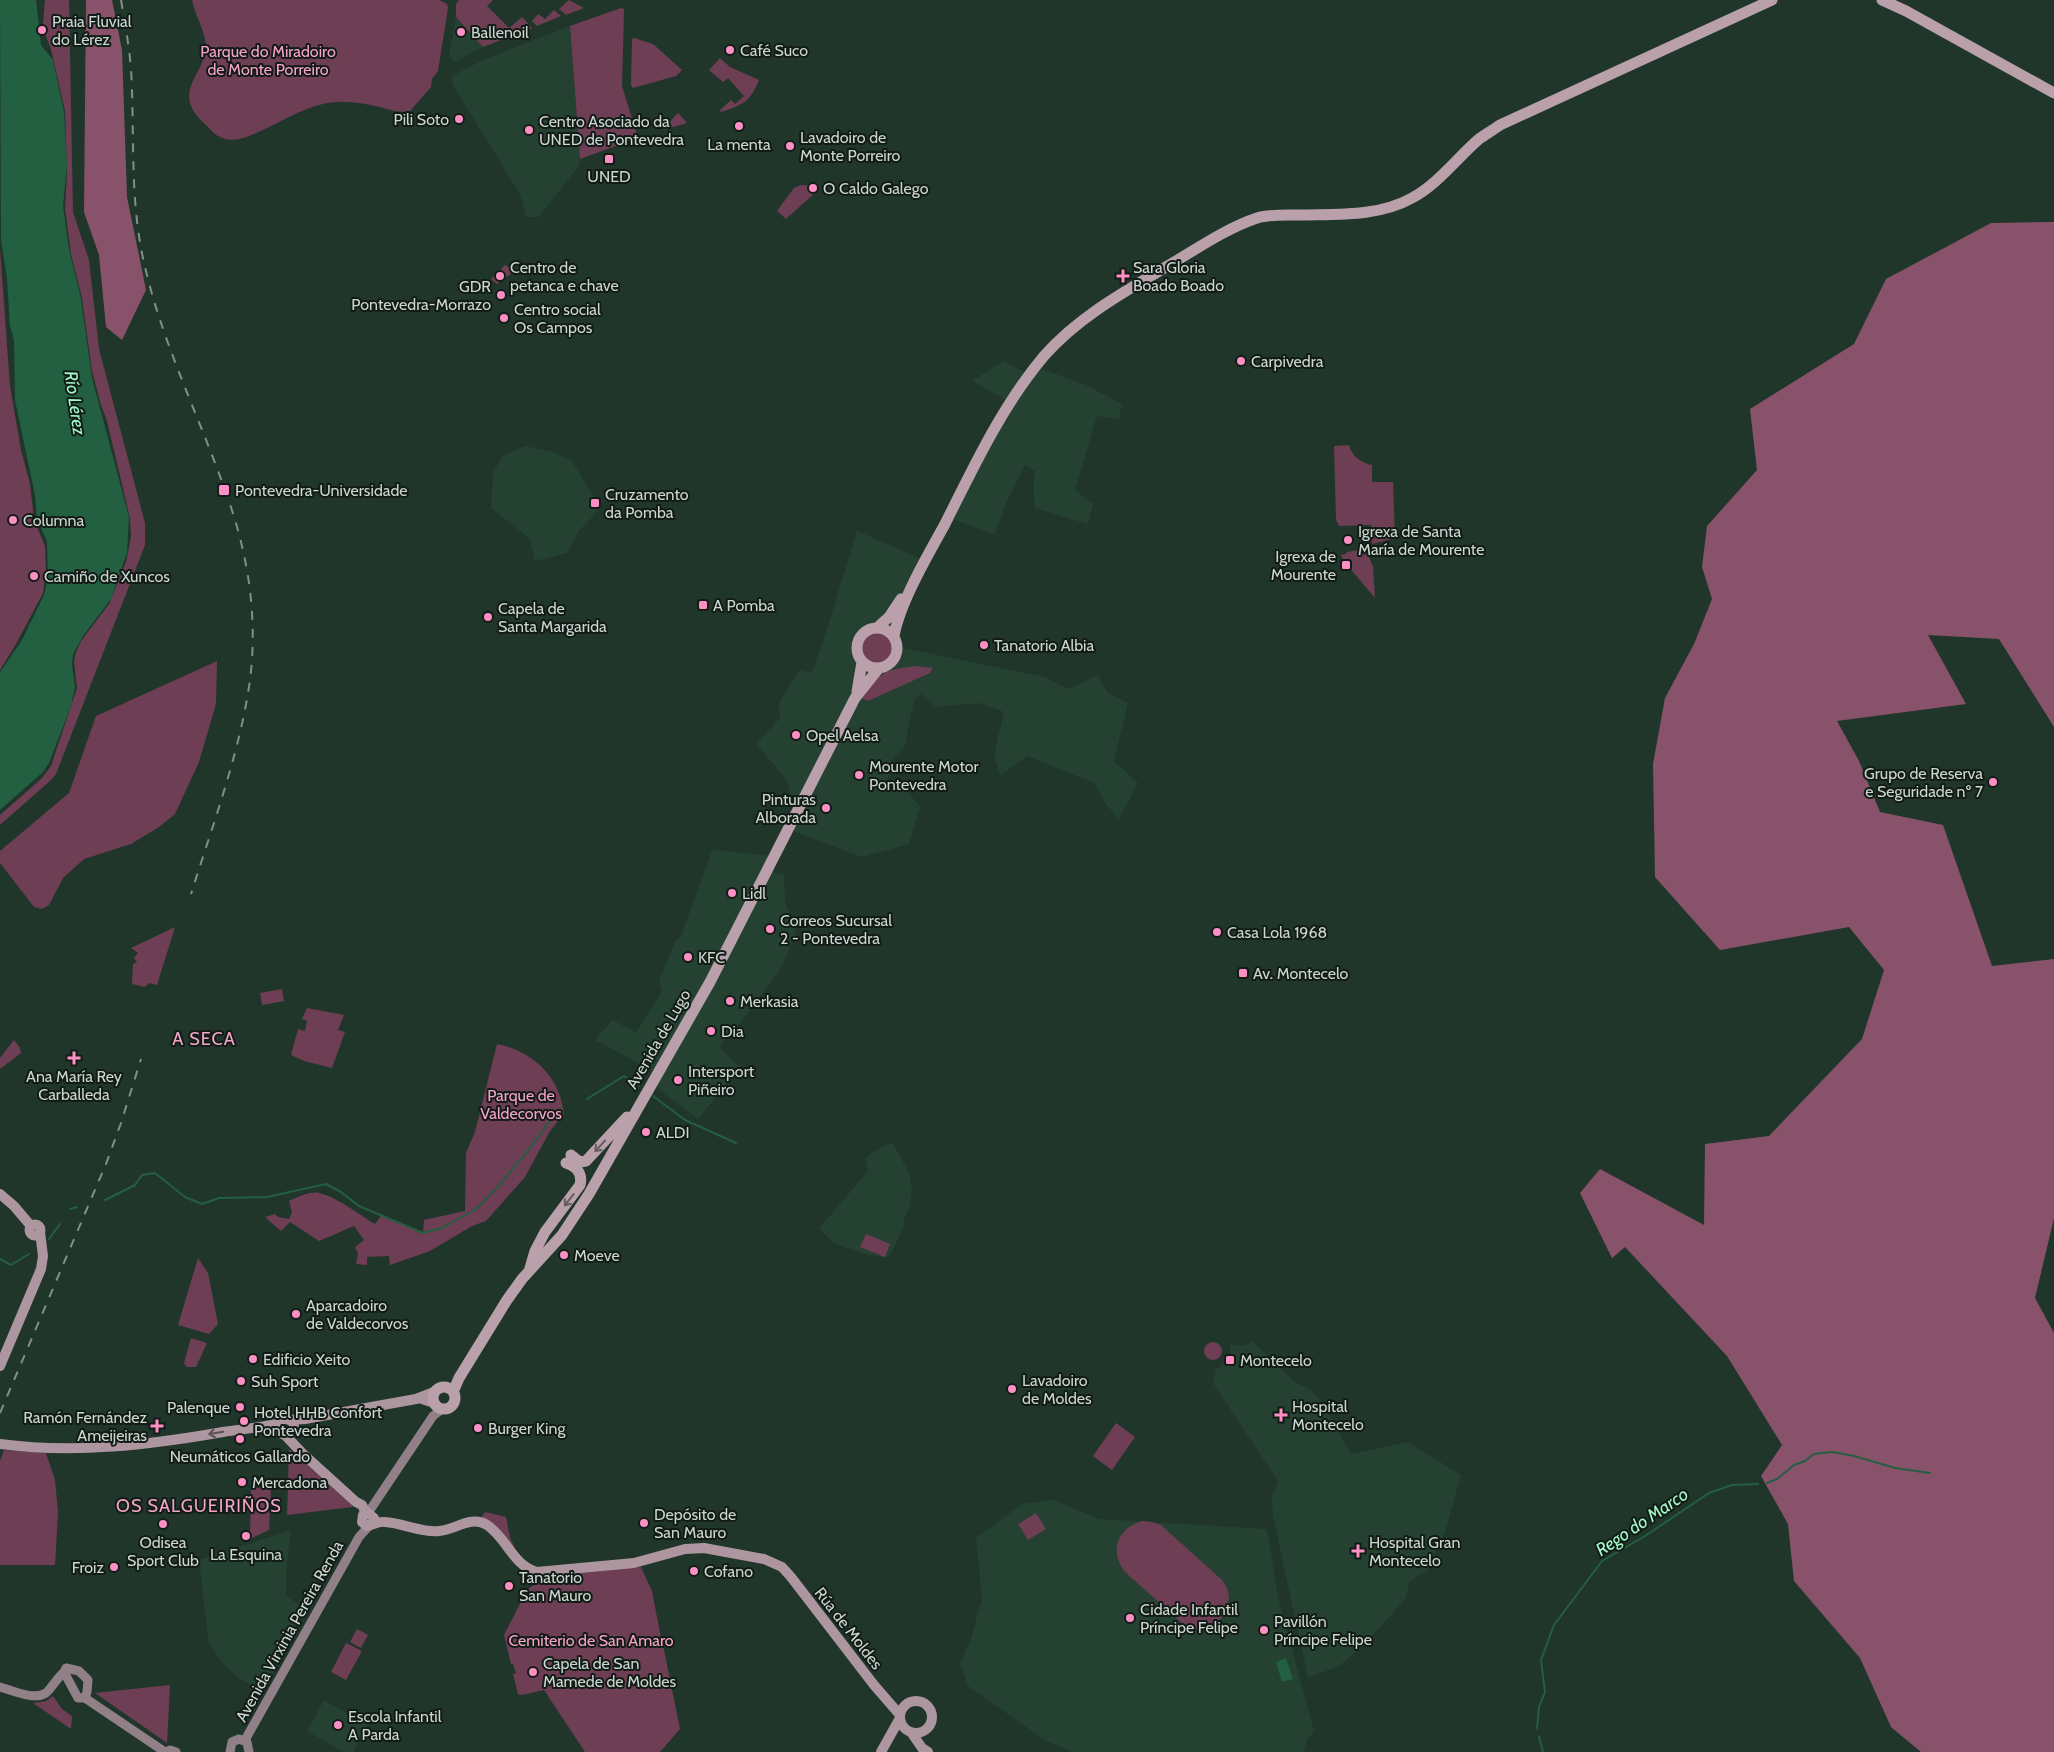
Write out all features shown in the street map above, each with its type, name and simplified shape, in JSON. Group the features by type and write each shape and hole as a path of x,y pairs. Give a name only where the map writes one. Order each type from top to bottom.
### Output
{"highway":[{"path":"894,636 897,621 921,569 977,460 1013,397 1046,355 1085,318 1133,286 1237,226 1259,218 1282,215 1357,214 1389,208 1413,198 1480,138 1500,125 1772,0"},
{"path":"1882,0 2054,93"},
{"path":"878,627 888,630 894,636 898,647 896,657 890,664 879,668 868,666 862,662 857,654 858,640 868,630 878,627 889,617 921,569"},
{"name":"Avenida de Lugo","path":"855,698 862,662"},
{"name":"Avenida de Lugo","path":"450,1390 507,1300 530,1269 562,1235 576,1215 709,983 855,698 879,668"},
{"path":"530,1269 535,1251 545,1232 580,1185 581,1178 577,1169 568,1159 580,1162 586,1161 644,1097"},
{"path":"441,1387 450,1390 455,1399 452,1405 448,1408 436,1405 441,1387"}],"main road":[{"path":"0,1194 14,1206 37,1234 43,1256 41,1269 0,1366"},
{"path":"0,1444 61,1449 134,1445 288,1427 305,1419 419,1398 436,1405"},
{"name":"Avenida Virxinia Pereira Renda","path":"245,1740 369,1516 436,1405"},
{"path":"288,1427 296,1446 356,1502 362,1505 369,1516"},
{"name":"Rúa de Moldes","path":"369,1516 425,1530 439,1531 470,1522 485,1524 499,1536 521,1563 537,1572 634,1563 685,1549 704,1548 764,1558 782,1568 791,1577 900,1717 902,1726 925,1750"},
{"path":"0,1687 30,1695 43,1694 66,1668 74,1669 85,1675 88,1684 85,1698"},
{"path":"64,1672 78,1698 85,1698 166,1752 170,1750 176,1752"},
{"path":"885,1697 899,1701 924,1703 931,1710 932,1720 925,1730 920,1733 909,1732 889,1740"},
{"path":"881,1752 889,1740 905,1705 915,1701"},
{"path":"925,1730 925,1750"},
{"path":"227,1752 234,1740 240,1739 245,1740 249,1745 249,1752"}],"shaded area":[{"path":"86,0 112,0 122,50 127,197 146,290 122,340 106,327 99,255 84,212"},
{"name":"Ballenoil","path":"456,17 483,47 455,62 449,56"},
{"name":"Centro Asociado da UNED de Pontevedra","path":"570,26 580,164 539,217 526,217 520,194 452,84 452,76 483,60"},
{"path":"2054,222 2054,727 1999,639 1928,635 1966,704 1837,721 1859,761 1880,812 1943,825 1992,966 2054,959 2054,1218 2035,1298 2054,1333 2054,1752 1921,1752 1891,1727 1860,1658 1794,1581 1788,1524 1761,1476 1782,1445 1727,1356 1625,1247 1612,1258 1580,1193 1600,1169 1704,1225 1705,1144 1769,1136 1862,1039 1884,970 1849,927 1720,950 1655,877 1653,764 1665,698 1694,644 1712,599 1702,567 1707,526 1757,470 1750,409 1854,344 1886,279 1991,223"},
{"path":"1003,361 1030,375 1036,367 1086,385 1122,404 1119,419 1097,416 1075,490 1093,504 1088,524 1035,508 1033,487 1035,471 1025,465 1006,503 995,535 948,517 1010,402 972,381"},
{"path":"525,446 550,451 571,460 601,508 577,533 567,553 535,561 529,538 491,508 493,472 503,456"},
{"path":"857,531 926,561 896,628 898,647 1045,677 1068,689 1098,675 1107,692 1128,703 1114,761 1138,783 1119,819 1106,804 1094,783 1027,756 1000,776 994,755 1004,712 979,703 936,707 921,694 914,700 905,746 892,759 885,791 907,791 920,807 909,844 862,857 793,831 771,872 784,875 785,901 796,931 782,967 742,1021 719,1047 740,1067 698,1119 652,1084 657,1073 595,1040 612,1020 636,1032 662,991 659,981 676,940 681,936 712,850 773,856 796,811 787,780 756,744 780,718 779,703 799,670 812,673"},
{"path":"893,1143 909,1173 912,1188 910,1205 904,1220 904,1226 891,1254 885,1258 861,1253 832,1242 820,1229 822,1225 868,1171 865,1158 881,1147"},
{"name":"Hospital Gran Montecelo","path":"1253,1342 1294,1381 1312,1391 1323,1404 1351,1454 1408,1442 1461,1475 1445,1532 1427,1571 1409,1582 1406,1598 1366,1643 1338,1667 1308,1677 1273,1516 1272,1499 1278,1481 1213,1383 1216,1370 1230,1357 1230,1344 1243,1346"},
{"name":"Cidade Infantil Príncipe Felipe","path":"1054,1500 1099,1519 1267,1529 1278,1597 1314,1731 1307,1740 1303,1752 1073,1752 1046,1741 968,1686 960,1663 971,1639 982,1598 976,1538 1022,1504"},
{"path":"291,1530 287,1562 286,1596 306,1609 265,1688 259,1690 236,1676 221,1661 209,1644 199,1560"},
{"name":"Escola Infantil A Parda","path":"324,1700 366,1724 367,1727 353,1752 343,1752 307,1731"}],"green space":[{"path":"45,0 69,0 73,212 89,260 99,349 145,523 145,545 56,774 0,825 0,815 42,778 51,766 77,688 74,661 76,652 81,641 109,604 126,562 131,537 130,518 107,421 92,371 82,298 71,254 65,208 67,173 65,111 51,49 43,24"},
{"name":"Parque do Miradoiro de Monte Porreiro","path":"192,0 439,0 447,4 448,8 438,71 432,79 431,87 410,111 395,111 354,102 327,103 305,110 254,134 233,140 224,139 212,132 195,113 189,100 192,85 205,55 206,47"},
{"path":"459,0 493,0 487,6 509,28 522,17 532,28 483,47 456,17 456,4"},
{"path":"569,0 584,8 566,15 559,9"},
{"path":"621,8 624,9 622,86 638,138 580,159 570,26"},
{"path":"554,10 561,16 537,26 532,21 538,14 545,19"},
{"path":"632,39 653,44 682,70 676,76 633,88 631,85"},
{"path":"720,58 730,67 759,80 745,102 721,112 720,110 731,100 735,104 744,96 728,78 723,82 709,70"},
{"path":"678,113 687,123 663,130 663,129"},
{"path":"801,185 813,186 816,192 786,219 777,211 794,188"},
{"path":"0,248 10,386 21,450 30,484 34,520 45,546 46,569 43,593 0,670"},
{"name":"Centro de petanca e chave","path":"505,265 511,268 513,272 497,284 491,279"},
{"path":"1349,445 1352,452 1358,458 1364,463 1372,465 1372,482 1393,482 1395,538 1372,544 1371,525 1339,526 1336,520 1334,446"},
{"path":"1366,549 1373,567 1375,598 1343,560 1341,555 1347,552"},
{"path":"881,628 888,631 894,637 897,648 896,656 888,665 881,668 873,668 866,665 858,656 857,644 860,637 869,629"},
{"path":"217,661 216,704 199,762 175,814 159,827 131,844 84,859 63,878 49,905 42,909 34,907 0,863 0,851 69,793 96,716"},
{"path":"915,666 933,668 930,673 868,701 862,698 874,682 883,674 895,669"},
{"path":"175,927 157,985 149,983 145,987 132,984 133,964 137,962 134,958 138,953 131,948"},
{"path":"282,989 284,1001 262,1005 260,993"},
{"path":"307,1008 344,1015 338,1030 345,1032 332,1068 304,1061 291,1055 298,1029 305,1031 307,1021 302,1019"},
{"path":"14,1040 21,1053 0,1069 0,1058"},
{"name":"Parque de Valdecorvos","path":"497,1044 525,1054 541,1066 554,1082 562,1102 564,1114 550,1131 525,1177 486,1221 472,1226 430,1251 390,1265 389,1256 367,1257 367,1265 356,1264 358,1253 355,1247 364,1240 354,1226 319,1241 290,1222 281,1231 265,1217 275,1214 278,1217 289,1219 292,1212 289,1201 312,1193 319,1193 333,1198 375,1224 381,1216 423,1233 424,1220 465,1211 466,1153 475,1132"},
{"path":"866,1234 890,1244 885,1257 860,1247"},
{"path":"198,1258 208,1273 218,1324 209,1334 178,1325"},
{"path":"191,1338 207,1343 196,1367 187,1367 184,1363"},
{"path":"1209,1342 1217,1342 1222,1347 1220,1358 1209,1360 1204,1355 1204,1347"},
{"path":"1116,1423 1135,1437 1112,1470 1093,1456"},
{"path":"289,1449 352,1505 352,1507 287,1515"},
{"path":"4,1450 46,1453 55,1480 58,1513 55,1565 0,1565 0,1461"},
{"path":"251,1487 271,1488 269,1530 250,1539"},
{"path":"485,1512 506,1517 510,1538 515,1548 511,1551 479,1522"},
{"path":"1036,1513 1046,1529 1028,1540 1018,1524"},
{"path":"1142,1521 1161,1525 1222,1580 1227,1588 1229,1597 1225,1615 1211,1627 1193,1629 1185,1626 1124,1571 1117,1555 1118,1541 1127,1529"},
{"name":"Cemiterio de San Amaro","path":"641,1567 652,1591 661,1638 660,1643 663,1645 680,1729 660,1752 585,1752 544,1690 522,1695 518,1694 513,1674 516,1673 513,1664 511,1664 504,1635 527,1590 545,1576"},
{"path":"357,1629 368,1635 361,1648 350,1642"},
{"path":"346,1643 362,1651 346,1680 331,1672"},
{"path":"170,1685 167,1743 95,1693"},
{"path":"53,1696 62,1709 72,1716 71,1729 33,1703 46,1701"}],"water":[{"name":"Río Lérez","path":"0,0 36,0 41,45 53,60 64,112 67,165 63,206 69,249 81,299 92,378 129,517 127,553 111,599 83,636 73,654 72,665 75,687 71,706 49,763 43,772 0,810 0,672 21,642 44,595 48,578 47,542 37,518 35,495 15,400 14,341 10,326 7,279 1,240"},
{"path":"1286,1658 1293,1679 1282,1682 1276,1662"}],"waterway":[{"path":"587,1099 624,1076 639,1085"},
{"path":"653,1096 685,1120 736,1143"},
{"path":"105,1200 135,1185 142,1175 155,1173 185,1197 202,1204 219,1198 267,1197 326,1184 341,1192 359,1206 423,1233 442,1228 476,1209 496,1189 560,1108"},
{"path":"70,1209 77,1207"},
{"path":"49,1239 60,1224"},
{"path":"0,1259 11,1265 29,1254"},
{"name":"Rego do Marco","path":"1767,1483 1777,1479 1794,1465 1805,1461 1814,1454 1833,1452 1895,1468 1930,1473"},
{"name":"Rego do Marco","path":"1537,1728 1539,1707 1545,1692 1541,1660 1554,1625 1602,1561 1645,1536 1709,1493 1732,1485 1758,1484"},
{"name":"Rego do Marco","path":"1539,1737 1543,1752"}],"railway":[{"path":"121,0 131,69 135,193 140,242 145,267 172,353 234,516 245,562 252,609 253,632 250,680 240,734 191,894"},
{"path":"0,1413 106,1164 141,1059"}],"place":[{"name":"Praia Fluvial do Lérez","path":"42,30"},
{"name":"Ballenoil","path":"461,32"},
{"name":"Café Suco","path":"730,50"},
{"name":"Pili Soto","path":"459,119"},
{"name":"La menta","path":"739,126"},
{"name":"Centro Asociado da UNED de Pontevedra","path":"529,130"},
{"name":"Lavadoiro de Monte Porreiro","path":"790,146"},
{"name":"UNED","path":"609,159"},
{"name":"O Caldo Galego","path":"813,188"},
{"name":"Centro de petanca e chave","path":"500,276"},
{"name":"Sara Gloria Boado Boado","path":"1123,276"},
{"name":"GDR Pontevedra-Morrazo","path":"501,295"},
{"name":"Centro social Os Campos","path":"504,318"},
{"name":"Carpivedra","path":"1241,361"},
{"name":"Pontevedra-Universidade","path":"224,490"},
{"name":"Cruzamento da Pomba","path":"595,503"},
{"name":"Columna","path":"13,520"},
{"name":"Igrexa de Santa María de Mourente","path":"1348,540"},
{"name":"Igrexa de Mourente","path":"1346,565"},
{"name":"Camiño de Xuncos","path":"34,576"},
{"name":"A Pomba","path":"703,605"},
{"name":"Capela de Santa Margarida","path":"488,617"},
{"name":"Tanatorio Albia","path":"984,645"},
{"name":"Opel Aelsa","path":"796,735"},
{"name":"Mourente Motor Pontevedra","path":"859,775"},
{"name":"Grupo de Reserva e Seguridade nº 7","path":"1993,782"},
{"name":"Pinturas Alborada","path":"826,808"},
{"name":"Lidl","path":"732,893"},
{"name":"Correos Sucursal 2 - Pontevedra","path":"770,929"},
{"name":"Casa Lola 1968","path":"1217,932"},
{"name":"KFC","path":"688,957"},
{"name":"Av. Montecelo","path":"1243,973"},
{"name":"Merkasia","path":"730,1001"},
{"name":"Dia","path":"711,1031"},
{"name":"Ana María Rey Carballeda","path":"74,1058"},
{"name":"Intersport Piñeiro","path":"678,1080"},
{"name":"ALDI","path":"646,1132"},
{"name":"Moeve","path":"564,1255"},
{"name":"Aparcadoiro de Valdecorvos","path":"296,1314"},
{"name":"Edificio Xeito","path":"253,1359"},
{"name":"Montecelo","path":"1230,1360"},
{"name":"Suh Sport","path":"241,1381"},
{"name":"Lavadoiro de Moldes","path":"1012,1389"},
{"name":"Palenque","path":"240,1407"},
{"name":"Hospital Montecelo","path":"1281,1415"},
{"name":"Hotel HHB Confort Pontevedra","path":"244,1421"},
{"name":"Ramón Fernández Ameijeiras","path":"157,1426"},
{"name":"Burger King","path":"478,1428"},
{"name":"Neumáticos Gallardo","path":"240,1439"},
{"name":"Mercadona","path":"242,1482"},
{"name":"Depósito de San Mauro","path":"644,1523"},
{"name":"Odisea Sport Club","path":"163,1524"},
{"name":"La Esquina","path":"246,1536"},
{"name":"Hospital Gran Montecelo","path":"1358,1551"},
{"name":"Froiz","path":"114,1567"},
{"name":"Cofano","path":"694,1571"},
{"name":"Tanatorio San Mauro","path":"509,1586"},
{"name":"Cidade Infantil Príncipe Felipe","path":"1130,1618"},
{"name":"Pavillón Príncipe Felipe","path":"1264,1630"},
{"name":"Capela de San Mamede de Moldes","path":"533,1672"},
{"name":"Escola Infantil A Parda","path":"338,1725"}],"district":[{"name":"A SECA","path":"204,1039"},
{"name":"OS SALGUEIRIÑOS","path":"199,1506"}]}
